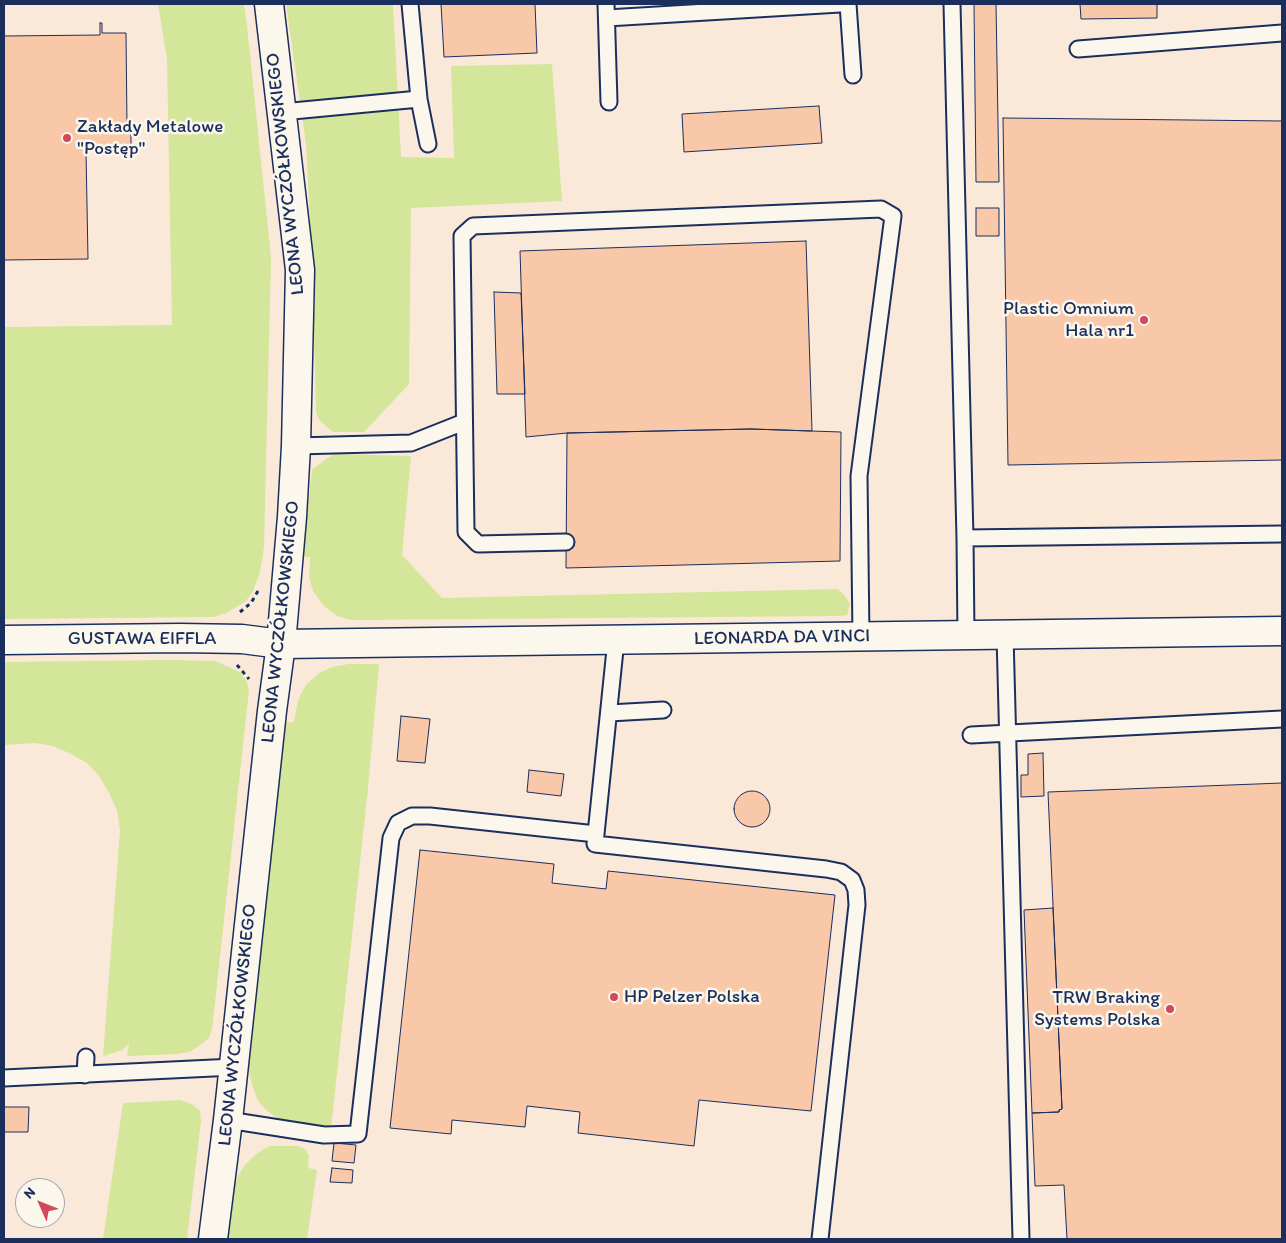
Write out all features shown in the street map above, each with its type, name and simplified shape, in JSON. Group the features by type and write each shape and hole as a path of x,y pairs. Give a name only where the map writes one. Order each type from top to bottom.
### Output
{"street":[{"name":"LEONA WYCZÓŁKOWSKIEGO","path":"213,1239 281,644 296,446 300,270 269,4"},
{"name":"LEONARDA DA VINCI","path":"281,644 1282,631"},
{"name":"GUSTAWA EIFFLA","path":"4,640 198,638 242,639 281,644"}],"lane":[{"path":"410,4 419,99 428,144"},
{"path":"609,102 607,11 840,4"},
{"path":"848,4 853,75"},
{"path":"952,4 966,636"},
{"path":"1078,49 1282,33"},
{"path":"282,112 419,99"},
{"path":"566,542 478,544 466,532 462,236 473,226 881,209 893,216 859,476 861,637"},
{"path":"296,446 411,443 464,422"},
{"path":"965,538 1282,534"},
{"path":"1005,635 1021,1239"},
{"path":"616,640 595,844 826,869 841,872 852,880 856,890 857,905 820,1239"},
{"path":"609,713 662,710"},
{"path":"971,735 1282,719"},
{"path":"228,1120 324,1135 358,1134 388,856 391,838 398,823 412,816 430,816 596,834"},
{"path":"85,1075 86,1056"},
{"path":"4,1078 234,1068"}],"path":[{"path":"238,613 251,603 262,585"}],"shaded area":[{"path":"4,4 1282,4 1282,1239 4,1239"}],"green space":[{"path":"158,4 244,4 271,257 264,547 260,572 253,591 246,601 226,613 214,617 4,619 4,327 172,325 167,60"},
{"path":"286,4 393,4 401,157 454,158 451,66 552,64 562,201 411,208 409,384 364,432 333,432 320,421 316,413 312,258 306,144"},
{"path":"335,454 411,456 402,555 442,598 838,589 850,604 847,615 351,620 337,616 324,606 313,591 309,577 310,557 303,557 312,470"},
{"path":"215,661 240,672 247,682 249,690 212,1030 209,1038 189,1052 127,1056 129,1043 123,1050 103,1056 120,830 117,810 99,776 87,763 53,746 35,743 4,745 4,662"},
{"path":"348,664 379,664 368,789 331,1128 279,1119 266,1110 257,1099 248,1069 285,723 294,722 298,700 306,685 319,673 332,667"},
{"path":"181,1100 193,1105 200,1111 201,1121 187,1239 103,1239 123,1103"},
{"path":"270,1146 298,1146 305,1149 309,1156 308,1168 317,1170 307,1239 227,1239 234,1186 238,1176 244,1166 254,1156"}],"building":[{"path":"441,4 535,4 537,53 444,57"},
{"path":"974,4 996,4 999,182 976,182"},
{"path":"1080,4 1157,4 1157,18 1081,19"},
{"name":"Zakłady Metalowe \"Postęp\"","path":"100,23 102,23 102,33 126,33 127,126 131,126 131,151 86,151 88,259 4,260 4,36 100,35"},
{"path":"819,106 822,143 684,152 682,114"},
{"name":"Plastic Omnium Hala nr1","path":"1003,118 1282,121 1282,460 1008,465"},
{"path":"976,208 999,208 999,236 976,236"},
{"path":"806,241 812,431 751,429 567,433 526,437 520,251"},
{"path":"494,292 521,293 525,394 497,394"},
{"path":"751,429 841,432 840,561 566,568 567,433"},
{"path":"401,716 430,719 425,763 397,761"},
{"path":"1043,753 1044,796 1021,797 1021,775 1028,775 1028,754"},
{"path":"529,770 564,774 561,796 527,792"},
{"name":"TRW Braking Systems Polska","path":"1282,783 1282,1239 1067,1239 1064,1185 1035,1186 1032,1113 1059,1112 1062,1109 1048,792"},
{"path":"752,791 764,797 770,809 764,821 752,827 740,821 734,809 740,797"},
{"name":"HP Pelzer Polska","path":"420,850 554,864 552,883 606,889 608,871 835,895 811,1111 699,1100 694,1146 578,1133 580,1112 527,1106 525,1127 452,1120 451,1134 390,1128"},
{"path":"1053,908 1062,1109 1059,1112 1032,1113 1024,910"},
{"path":"4,1107 29,1107 28,1132 4,1132"},
{"path":"334,1143 356,1145 354,1163 332,1161"},
{"path":"332,1168 353,1170 352,1183 330,1182"}],"place":[{"name":"Zakłady Metalowe \"Postęp\"","path":"67,138"},
{"name":"Plastic Omnium Hala nr1","path":"1144,320"},
{"name":"HP Pelzer Polska","path":"614,997"},
{"name":"TRW Braking Systems Polska","path":"1170,1009"}]}
